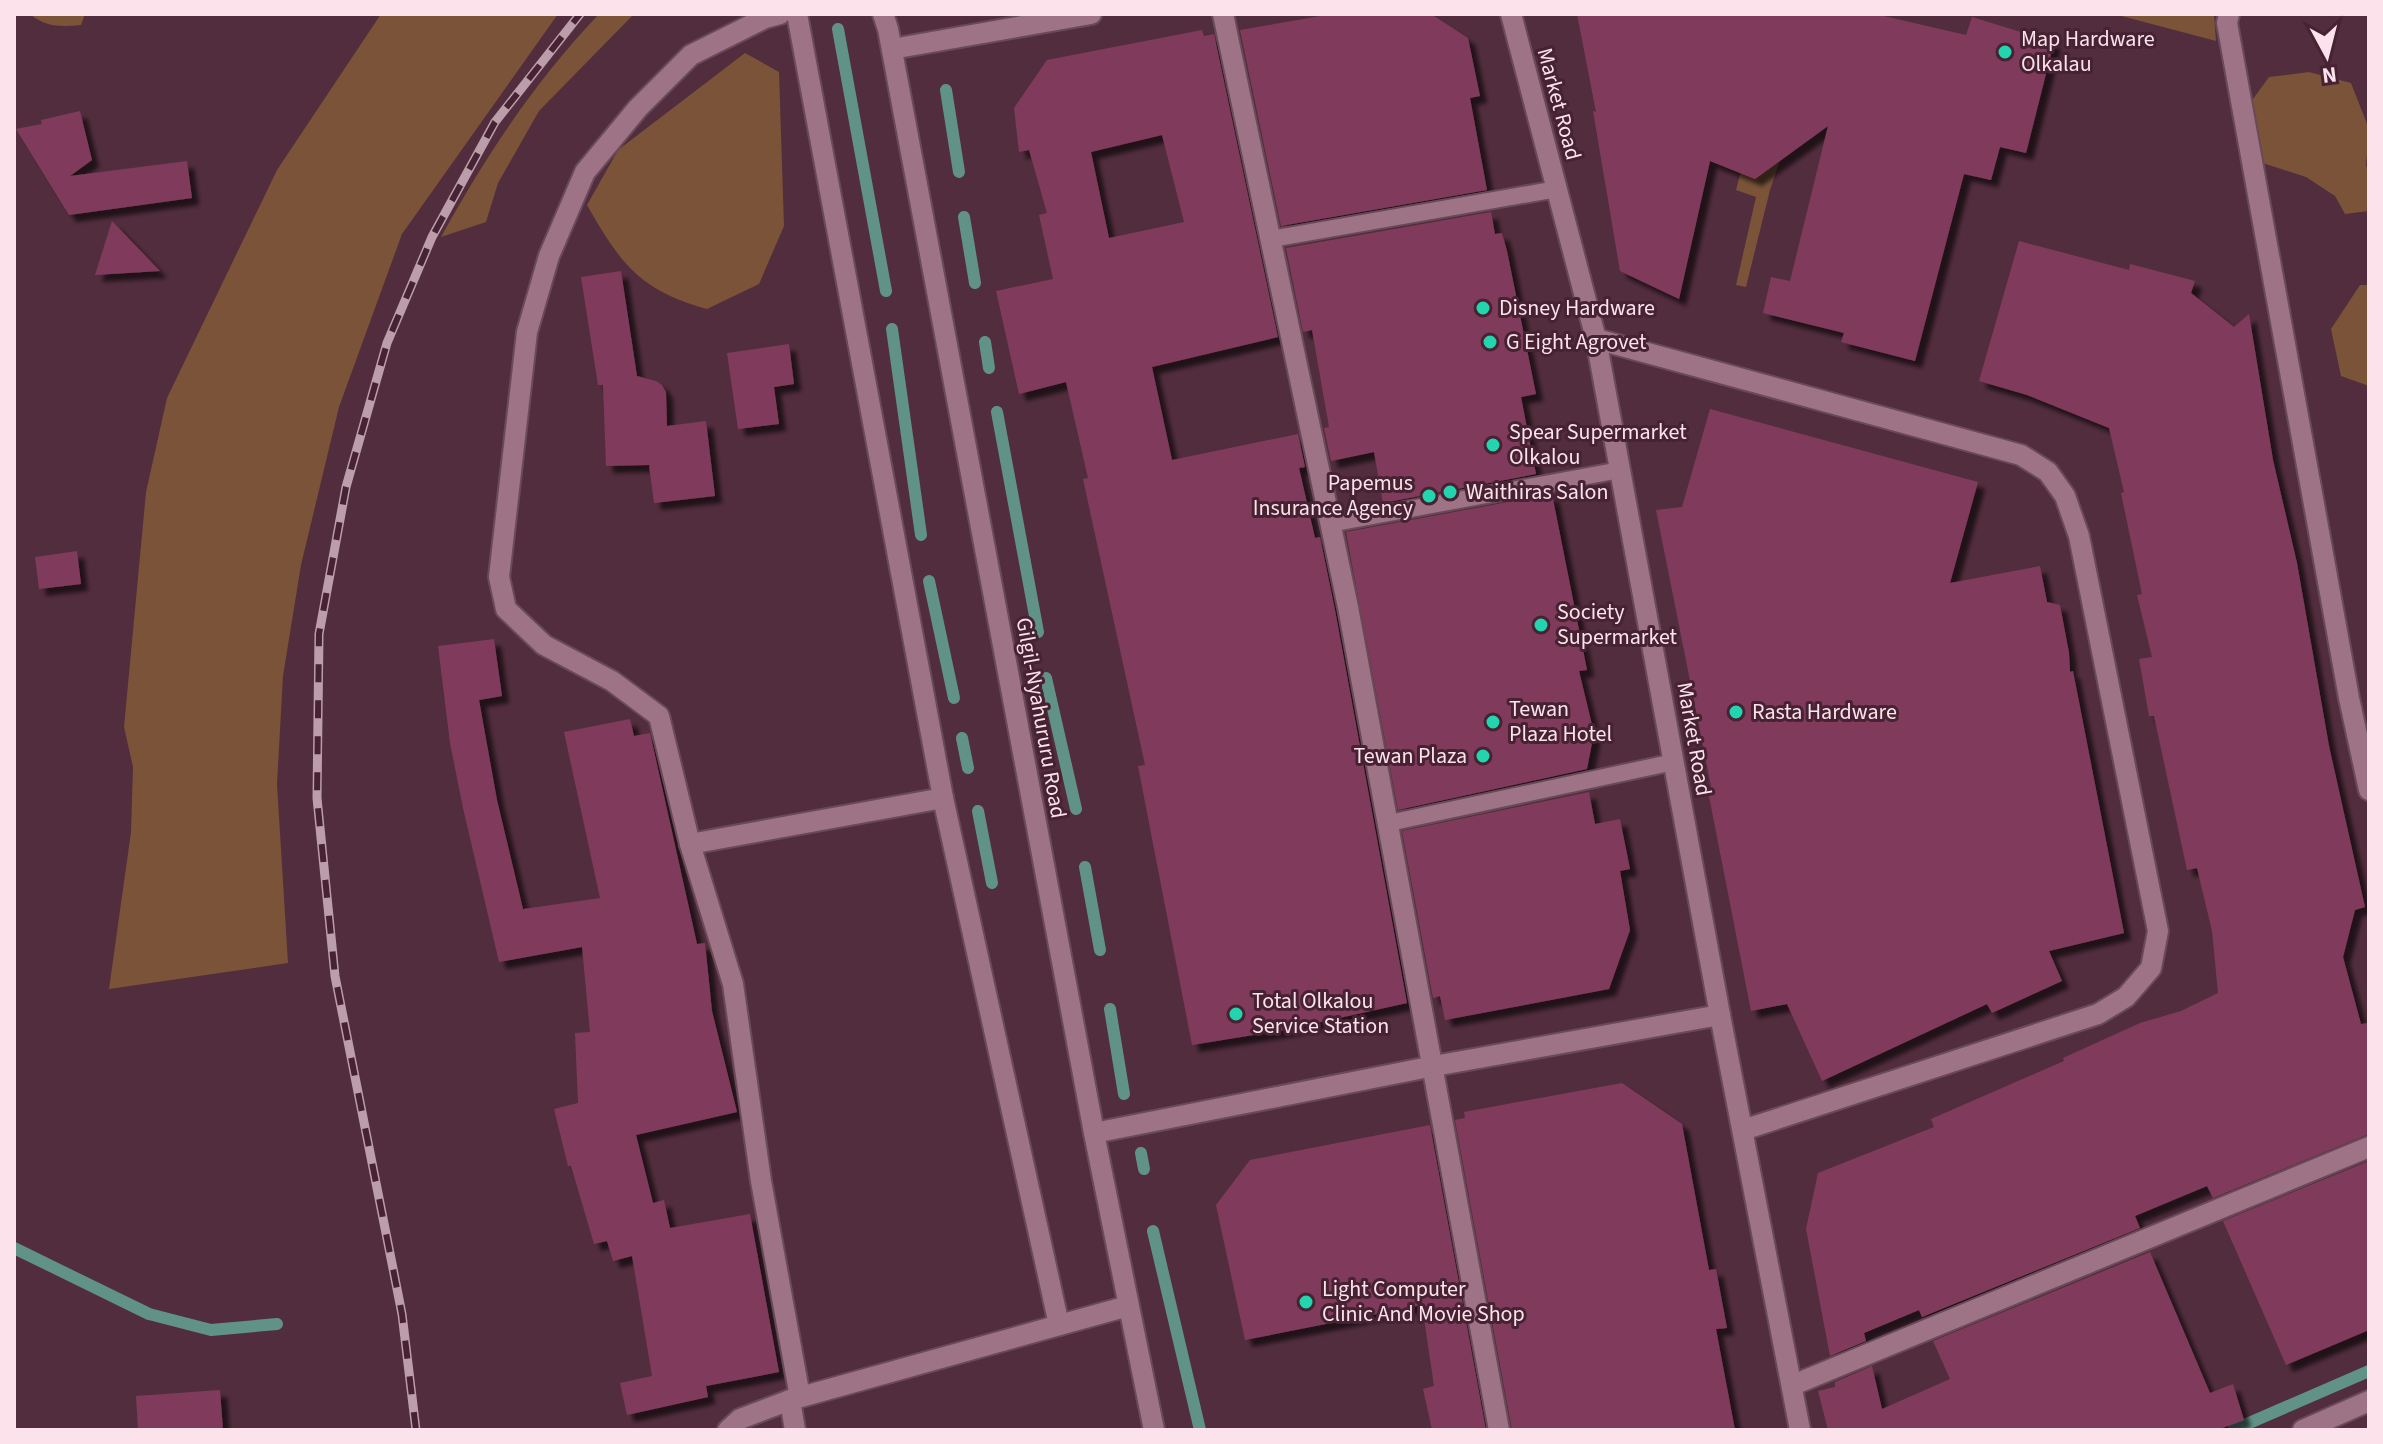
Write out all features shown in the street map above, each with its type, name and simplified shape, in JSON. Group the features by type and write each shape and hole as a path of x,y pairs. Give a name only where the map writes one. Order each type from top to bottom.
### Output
{"street":[{"path":"780,14 765,18 691,55 638,108 585,172 549,256 527,332 499,577 506,609 544,645 612,681 659,716 690,844 733,984 795,1398 795,1430"},
{"path":"797,14 943,798 1059,1325"},
{"name":"Gilgil-Nyahururu Road","path":"883,14 1094,1133 1154,1430"},
{"path":"892,49 1091,14"},
{"path":"1223,14 1389,823 1499,1430"},
{"name":"Market Road","path":"1511,14 1596,339 1800,1430"},
{"path":"2229,14 2227,23 2349,698 2369,790"},
{"path":"1596,339 2021,455 2048,472 2065,496 2079,536 2158,931 2151,968 2126,997 2098,1014 1743,1130"},
{"path":"690,844 943,798"},
{"path":"1094,1133 1434,1066 1720,1015"},
{"path":"1793,1385 2369,1147"},
{"path":"728,1430 740,1419 795,1398 1128,1306"},
{"path":"2303,1430 2369,1401"}],"lane":[{"path":"1271,239 1557,189"},
{"path":"1330,524 1620,470"},
{"path":"1389,823 1674,762"}],"shaded area":[{"path":"30,14 85,14 81,25 67,26 47,24"},
{"path":"381,14 558,14 402,234 339,407 301,565 283,676 277,784 288,963 109,989 131,832 133,767 124,727 146,492 167,398 277,170"},
{"path":"599,14 634,14 539,111 498,183 486,222 441,237 512,121"},
{"path":"2114,14 2214,14 2216,41"},
{"path":"745,53 779,72 784,226 759,284 707,309 665,293 634,272 610,243 587,205 618,150"},
{"path":"2309,72 2351,83 2369,129 2366,166 2369,169 2369,211 2345,214 2335,196 2306,177 2244,157 2234,125 2269,77"},
{"path":"1747,148 1780,160 1746,287 1736,285 1756,197 1736,190"},
{"path":"2360,285 2369,285 2369,386 2341,376 2331,329"}],"building":[{"path":"1332,14 1431,14 1468,38 1480,96 1470,98 1487,190 1281,226 1240,30"},
{"path":"1577,14 1875,14 1966,35 1972,17 2054,42 2026,153 2000,147 1991,180 1964,174 1915,361 1841,342 1844,333 1763,313 1771,277 1790,281 1828,126 1755,179 1710,161 1679,299 1620,271 1593,111 1596,112"},
{"path":"1202,30 1204,36 1214,34 1278,337 1152,367 1172,460 1298,434 1305,467 1299,468 1315,538 1320,537 1335,610 1407,1003 1285,1030 1192,1045 1138,766 1145,765 1083,479 1088,478 1066,382 1019,394 996,291 1053,279 1039,215 1047,213 1029,150 1019,152 1014,108 1047,60","holes":["1162,135 1184,222 1109,238 1091,152"]},
{"path":"80,111 92,160 70,176 187,161 192,198 69,215 16,129"},
{"path":"1491,212 1495,234 1502,233 1507,251 1536,394 1521,397 1536,474 1383,503 1374,452 1331,461 1324,428 1329,427 1312,330 1303,332 1286,248"},
{"path":"112,221 160,271 95,275"},
{"path":"2019,241 2129,270 2130,264 2195,281 2191,293 2234,327 2249,314 2273,460 2297,563 2329,746 2365,907 2355,910 2343,957 2361,1024 2369,1023 2369,1134 2213,1198 2207,1186 2135,1216 2140,1228 1922,1317 1919,1310 1864,1333 1866,1341 1830,1356 1806,1229 1818,1173 1934,1127 1931,1119 2064,1061 2063,1058 2140,1023 2181,1011 2218,993 2212,931 2197,868 2187,870 2154,716 2149,716 2139,659 2152,657 2137,595 2142,594 2109,428 2027,395 1979,381"},
{"path":"621,271 637,376 662,385 666,392 667,426 706,421 715,496 654,503 649,465 606,466 603,385 598,385 581,277"},
{"path":"789,344 794,384 774,387 779,424 738,429 727,353"},
{"path":"1710,409 1978,482 1950,583 2040,566 2047,602 2060,605 2070,672 2073,671 2124,933 2049,951 2062,981 1992,1013 1987,1004 1822,1081 1787,1004 1751,1011 1708,791 1712,791 1656,510 1682,507"},
{"path":"1552,494 1587,670 1579,671 1594,733 1587,769 1398,810 1346,532"},
{"path":"77,551 81,584 39,589 35,557"},
{"path":"494,639 502,696 479,700 497,800 523,909 600,898 564,732 630,719 634,736 650,733 697,944 705,943 712,1011 737,1112 636,1135 653,1203 664,1200 670,1228 750,1214 779,1372 706,1386 708,1397 627,1415 620,1383 652,1376 632,1256 613,1261 607,1241 594,1244 571,1166 568,1166 554,1109 578,1103 575,1033 590,1032 582,947 499,962 450,743 438,646"},
{"path":"1589,792 1595,824 1620,819 1630,869 1620,871 1630,930 1609,989 1445,1020 1440,996 1433,998 1402,831"},
{"path":"1622,1083 1682,1124 1709,1270 1716,1269 1727,1328 1716,1329 1735,1430 1512,1430 1455,1120 1465,1118 1464,1112"},
{"path":"1430,1125 1486,1430 1432,1430 1423,1389 1434,1386 1422,1305 1245,1340 1216,1205 1250,1160"},
{"path":"2369,1161 2369,1330 2286,1365 2223,1221"},
{"path":"2150,1252 2210,1393 2233,1384 2244,1420 2217,1430 1828,1430 1818,1391 1835,1387 1835,1382 1872,1366 1882,1409 1950,1379 1933,1341"},
{"path":"220,1390 223,1430 138,1430 136,1396"}],"waterway":[{"path":"838,29 886,291"},
{"path":"946,90 959,172"},
{"path":"964,217 975,283"},
{"path":"892,329 921,535"},
{"path":"985,342 989,368"},
{"path":"997,412 1038,632"},
{"path":"929,581 954,698"},
{"path":"1046,678 1076,809"},
{"path":"962,738 968,768"},
{"path":"978,811 992,883"},
{"path":"1085,867 1100,950"},
{"path":"1110,1009 1124,1094"},
{"path":"1141,1153 1144,1169"},
{"path":"1153,1231 1200,1430"},
{"path":"14,1248 149,1314 211,1330 277,1324"},
{"path":"2233,1430 2369,1371"}],"railway":[{"path":"416,1430 402,1314 335,976 317,798 319,634 346,487 387,343 432,237 495,122 580,14"}],"place":[{"name":"Map Hardware Olkalau","path":"2005,52"},
{"name":"Disney Hardware","path":"1483,308"},
{"name":"G Eight Agrovet","path":"1490,342"},
{"name":"Spear Supermarket Olkalou","path":"1493,445"},
{"name":"Waithiras Salon","path":"1450,492"},
{"name":"Papemus Insurance Agency","path":"1429,496"},
{"name":"Society Supermarket","path":"1541,625"},
{"name":"Rasta Hardware","path":"1736,712"},
{"name":"Tewan Plaza Hotel","path":"1493,722"},
{"name":"Tewan Plaza","path":"1483,756"},
{"name":"Total Olkalou Service Station","path":"1236,1014"},
{"name":"Light Computer Clinic And Movie Shop","path":"1306,1302"}]}
